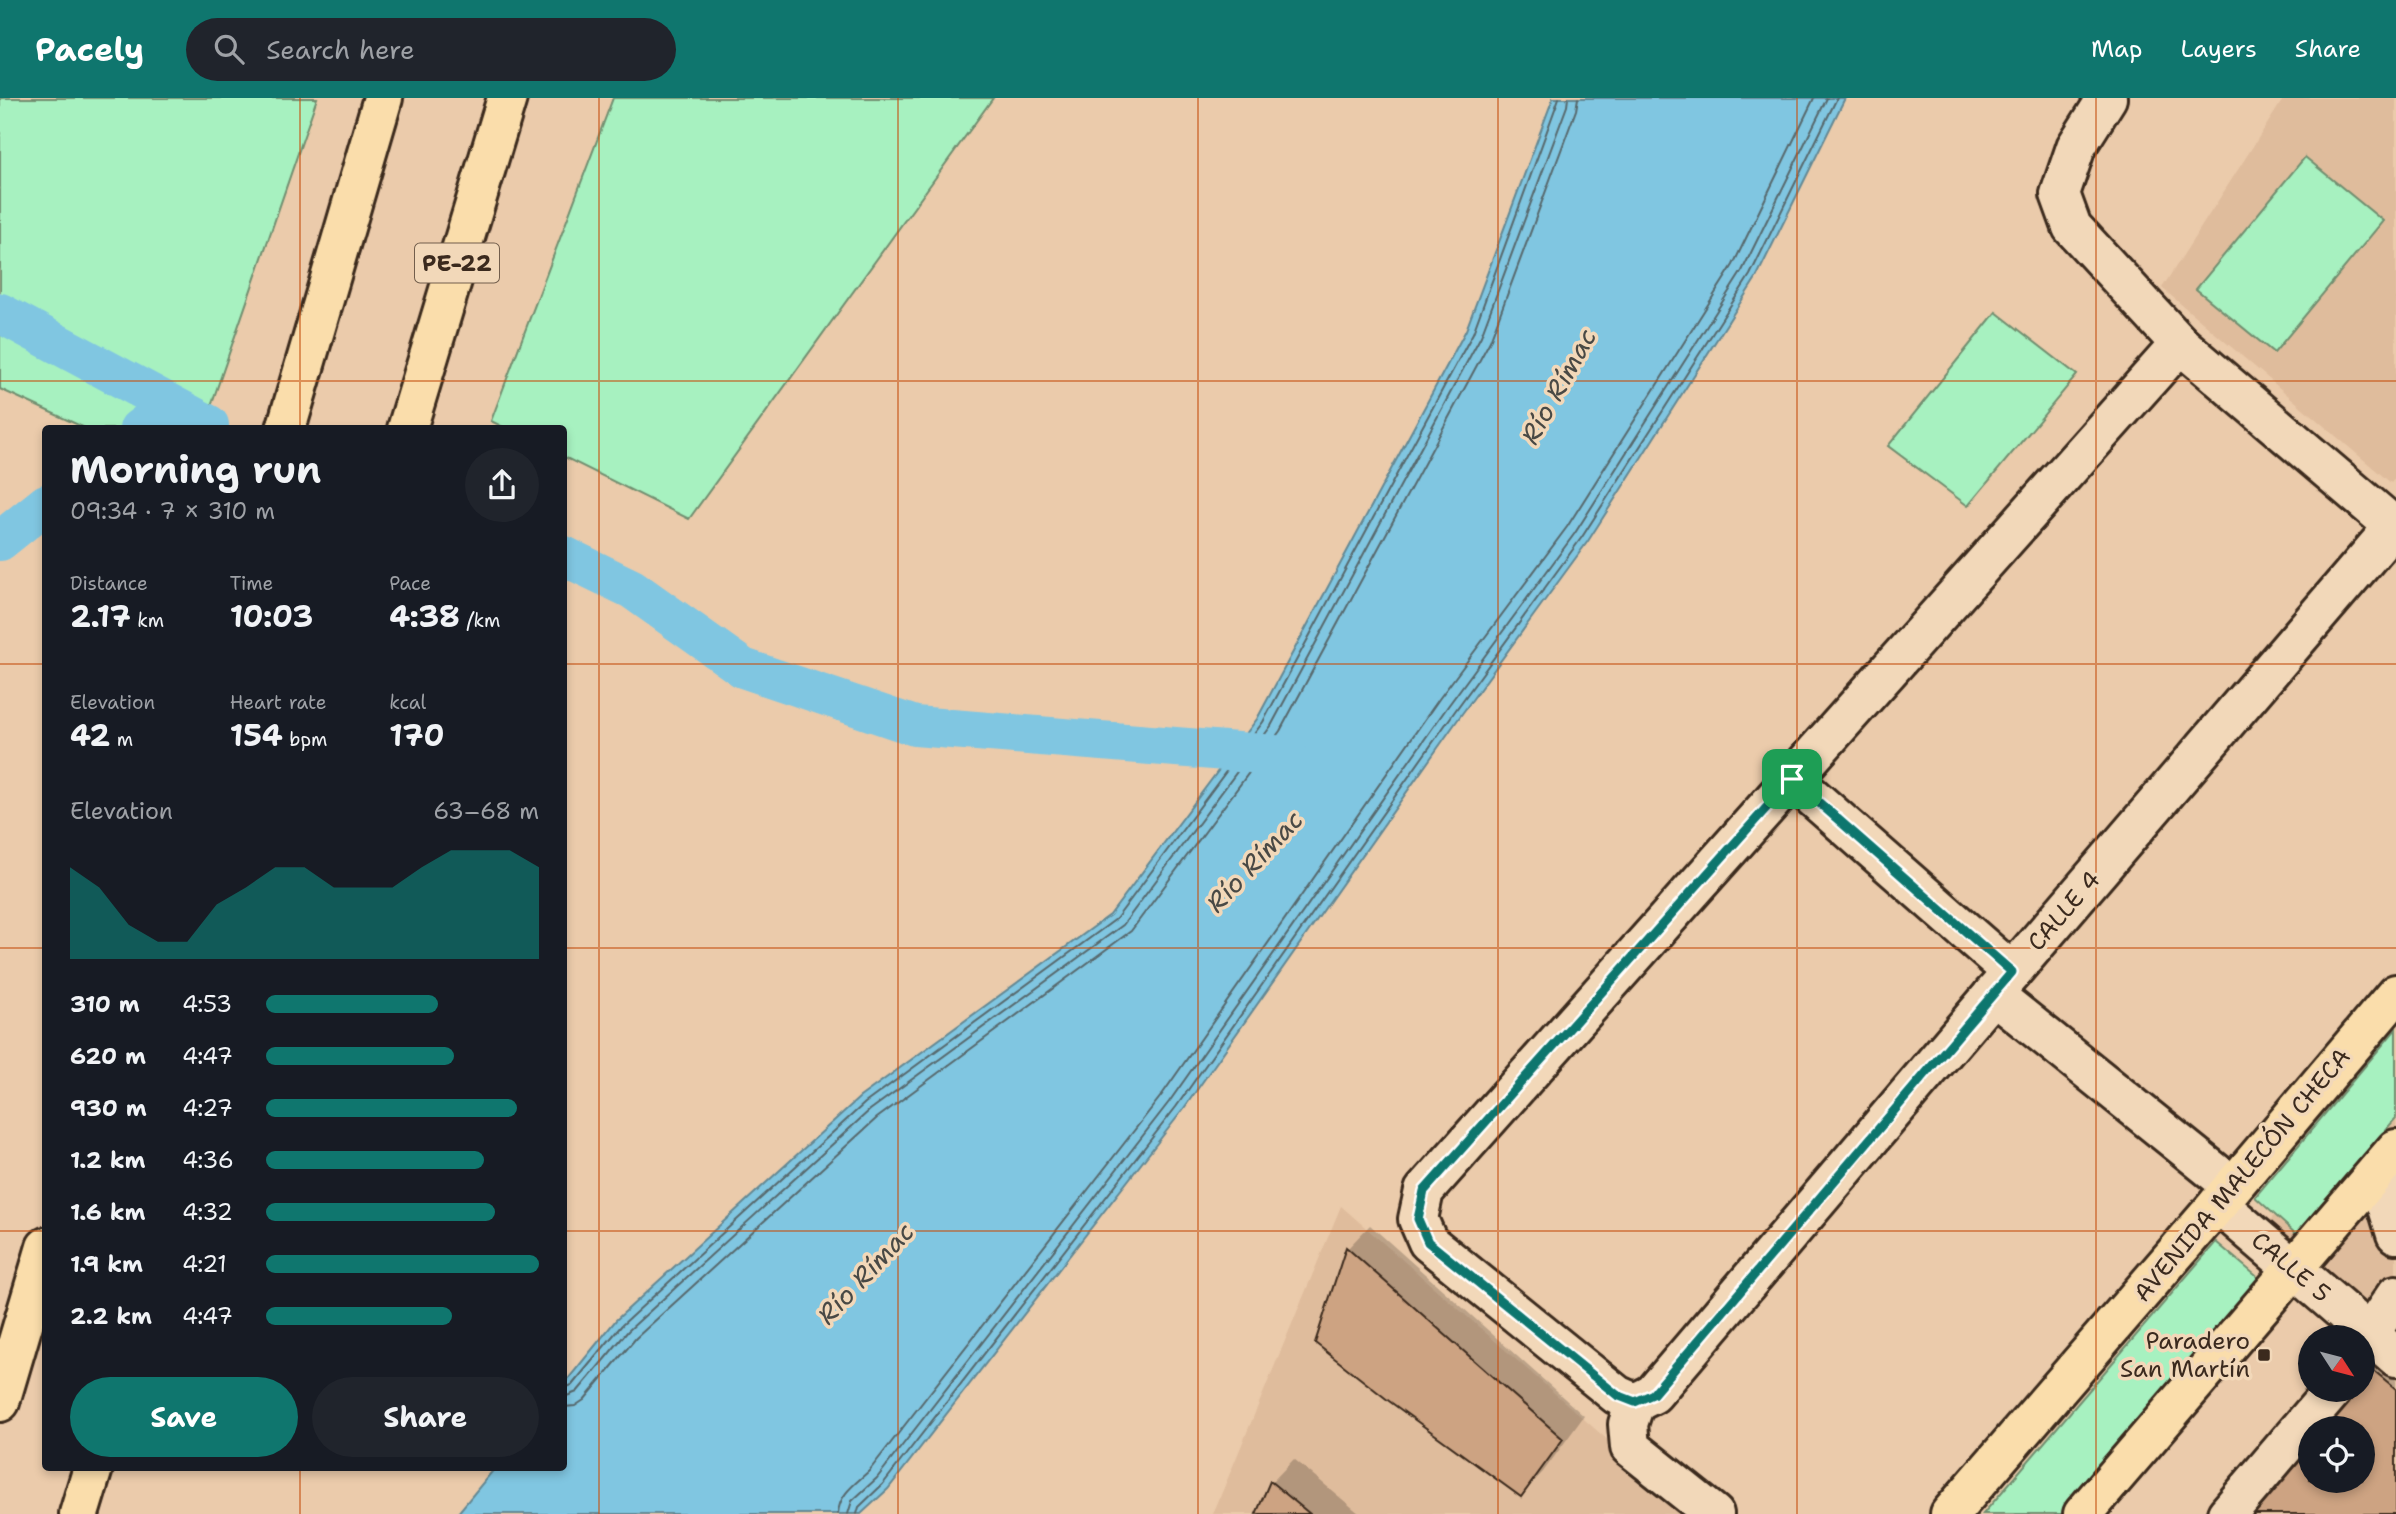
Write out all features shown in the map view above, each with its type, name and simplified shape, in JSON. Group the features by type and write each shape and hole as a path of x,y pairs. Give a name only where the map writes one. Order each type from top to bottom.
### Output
{"main road":[{"path":"287,425 383,98"},
{"name":"PE-22","path":"408,425 507,98"},
{"name":"AVENIDA MALECÓN CHECA","path":"1950,1514 2396,994"},
{"path":"2083,1514 2386,1160"},
{"path":"0,1402 42,1260"},
{"path":"79,1514 92,1471"}],"street":[{"path":"2107,98 2076,148 2060,194 2072,228 2180,344 2395,526"},
{"path":"1714,1514 1630,1447 1628,1424 1644,1398 1617,1395 1428,1242 1418,1219 1424,1191 2180,344"},
{"name":"CALLE 4","path":"1644,1398 2395,526"},
{"name":"CALLE 5","path":"1792,779 2225,1195 2293,1270 2376,1346"},
{"path":"2386,1160 2396,1234"},
{"path":"2376,1346 2396,1294"},
{"path":"2227,1514 2323,1402"}],"shaded area":[{"path":"2284,98 2396,98 2396,477 2391,483 2162,288"},
{"path":"2396,1072 2396,1340 2267,1224"},
{"path":"1341,1206 1692,1514 1213,1514"}],"green space":[{"path":"0,98 317,98 204,425 78,425 0,389"},
{"path":"613,98 993,98 689,519 567,458 567,425 499,425 491,421"},
{"path":"2305,157 2383,221 2274,353 2196,289"},
{"path":"1996,312 2077,375 1968,506 1888,446"},
{"path":"2396,1029 2396,1118 2296,1234 2255,1197"},
{"path":"2216,1242 2261,1280 2062,1514 1983,1514"}],"water":[{"name":"Río Rímac","path":"1553,98 1845,98 1756,278 1588,541 1461,715 1182,1111 888,1489 861,1514 457,1514 493,1471 567,1471 567,1380 616,1320 860,1097 1110,915 1257,719 1466,330"}],"building":[{"path":"1346,1247 1563,1439 1521,1497 1389,1401 1315,1343"},
{"path":"2375,1372 2396,1389 2396,1514 2242,1514 2298,1447 2298,1493 2375,1493 2375,1416 2324,1416 2336,1402 2375,1402"},
{"path":"1270,1481 1310,1514 1256,1514"}],"waterway":[{"path":"0,313 209,425"},
{"path":"144,425 201,425"},
{"path":"0,541 42,507"},
{"path":"567,557 632,589 743,668 915,726 1287,756"}],"place":[{"name":"Paradero San Martín","path":"2264,1355"}],"route":[{"path":"1792,779 2012,972 1653,1394 1635,1402 1617,1395 1428,1242 1418,1219 1424,1191 1792,779"}]}
